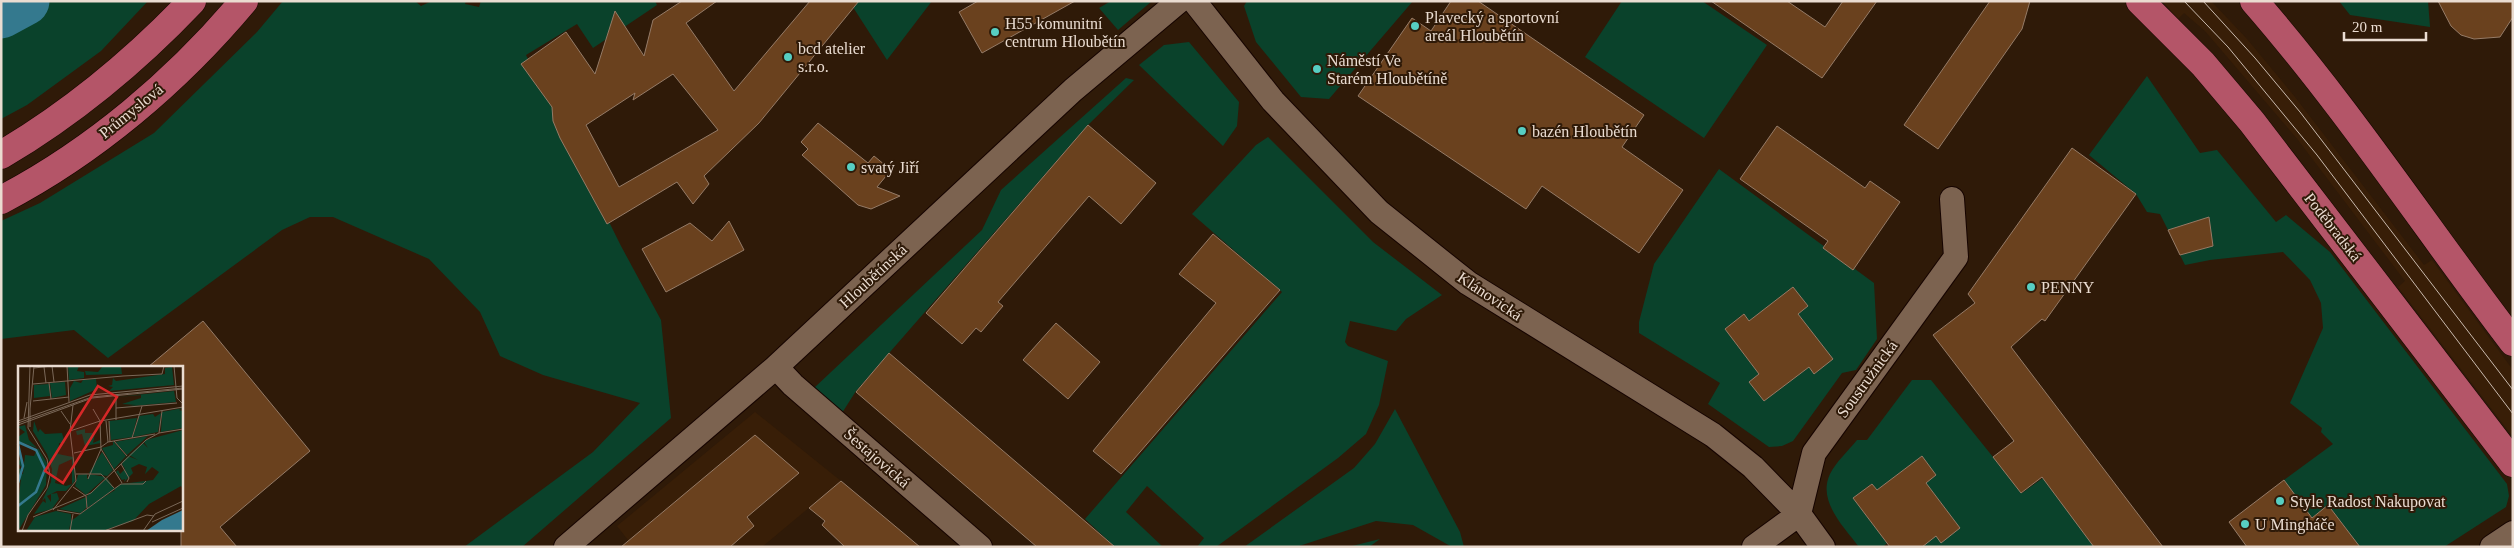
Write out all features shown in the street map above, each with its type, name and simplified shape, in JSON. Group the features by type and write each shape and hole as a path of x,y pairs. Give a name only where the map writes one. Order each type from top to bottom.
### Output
{"main road":[{"path":"1,155 54,122 104,83 139,54 192,1"},
{"name":"Průmyslová","path":"1,200 65,161 126,116 189,60 244,1"},
{"name":"Poděbradská","path":"2140,1 2203,64 2252,122 2513,463"},
{"path":"2254,1 2352,121 2434,237 2513,342"}],"street":[{"name":"Hloubětínská","path":"566,547 776,367 1073,90 1178,1"},
{"name":"Klánovická","path":"1194,1 1273,101 1379,212 1468,283 1712,435 1753,467 1799,514 1823,547"},
{"name":"Soustružnická","path":"1799,514 1814,453 1956,256 1952,199"},
{"name":"Šestajovická","path":"776,367 836,423 980,547"},
{"path":"1754,547 1799,514"},
{"path":"2492,547 2513,533"}],"shaded area":[{"path":"2162,1 2211,1 2247,39 2295,97 2424,265 2432,260 2513,370 2513,437 2398,287 2405,281 2298,140 2205,31 2184,13 2178,19"},
{"path":"755,412 841,481 762,547 621,547 628,540 617,526"}],"green space":[{"path":"1,1 148,1 101,51 27,105 1,119"},
{"path":"283,1 415,1 421,6 432,1 466,1 465,4 479,7 481,1 655,1 657,5 593,48 577,24 526,55 621,246 661,320 671,418 522,547 464,547 593,452 640,403 543,375 500,356 480,312 429,259 333,217 310,217 282,230 108,358 74,330 1,339 1,221 40,203 154,133 257,32"},
{"path":"849,1 932,1 887,60"},
{"path":"1111,1 1152,1 1118,30 1099,8"},
{"name":"Náměstí Ve Starém Hloubětíně","path":"1247,1 1413,1 1329,99 1301,97 1256,42 1244,6"},
{"path":"1622,1 1702,1 1767,45 1704,138 1585,57"},
{"path":"2339,1 2428,1 2430,27 2350,15"},
{"path":"1189,42 1239,102 1237,126 1223,146 1139,65 1164,45"},
{"path":"2147,76 2200,153 2217,150 2276,222 2286,215 2330,252 2507,484 2509,496 2506,507 2444,547 2360,547 2328,505 2312,518 2284,480 2333,444 2321,432 2322,428 2290,403 2323,328 2321,303 2310,280 2283,252 2210,260 2185,265 2180,255 2213,246 2209,217 2168,230 2160,214 2147,212 2136,194 2089,155"},
{"path":"1126,78 1134,80 1088,125 856,391 842,413 814,388 982,230 1001,190"},
{"path":"1268,137 1373,242 1442,295 1406,319 1396,331 1350,321 1345,342 1348,346 1388,361 1379,405 1366,434 1338,458 1216,547 1197,547 1204,538 1147,486 1126,512 1163,547 1115,547 1085,519 1282,292 1192,214 1256,145"},
{"path":"1719,169 1874,283 1877,339 1856,370 1842,373 1793,441 1782,446 1769,447 1708,404 1720,383 1639,333 1639,322 1654,264","holes":["1793,287 1808,306 1798,314 1832,359 1814,374 1809,367 1764,401 1749,382 1759,374 1725,329 1743,314 1749,321"]},
{"path":"1912,380 1931,380 2022,493 2043,478 2095,547 1922,547 1936,536 1942,542 1960,528 1926,483 1936,475 1922,456 1877,490 1871,484 1853,498 1887,543 1883,547 1859,547 1840,522 1830,504 1827,484 1830,474 1857,440 1867,440"},
{"path":"1395,409 1460,532 1464,547 1452,547 1413,525 1376,521 1296,547 1244,547 1354,468 1375,444"},
{"path":"1380,539 1369,547 1348,547"}],"building":[{"path":"682,1 717,1 686,23 734,91 810,1 859,1 759,123 704,176 709,184 693,204 677,182 607,224 560,138 553,121 552,107 521,64 566,32 595,74 615,11 644,56 653,20","holes":["673,74 718,130 619,187 586,125 635,93 633,100"]},
{"name":"H55 komunitní centrum Hloubětín","path":"978,1 1075,1 982,53 959,12"},
{"name":"bazén Hloubětín","path":"1451,1 1478,1 1644,115 1622,147 1683,190 1639,253 1542,186 1526,209 1358,96 1412,18 1431,31"},
{"path":"1711,1 1787,1 1825,27 1843,1 1877,1 1822,78"},
{"path":"1990,1 2030,1 2022,29 1938,149 1904,125"},
{"path":"2438,1 2513,1 2513,17 2500,37 2474,39 2461,35 2451,26"},
{"name":"svatý Jiří","path":"818,123 868,163 874,156 891,170 877,187 900,196 871,209 858,205 802,155 808,149 801,142"},
{"path":"1088,125 1156,183 1121,224 1089,196 998,302 1003,306 981,332 976,328 962,344 926,313"},
{"path":"1777,126 1865,188 1870,181 1900,202 1853,270 1823,248 1828,241 1740,179"},
{"path":"2072,148 2136,194 2045,321 2042,319 2011,347 2163,547 2094,547 2042,477 2021,493 1993,457 2014,441 1933,335 1975,303 1968,294"},
{"path":"2209,217 2213,246 2180,255 2168,230"},
{"path":"729,221 744,250 666,292 642,249 690,223 712,241"},
{"path":"1213,234 1280,290 1121,474 1093,451 1216,303 1179,274"},
{"path":"1793,287 1808,306 1798,314 1833,359 1814,374 1809,367 1764,401 1749,382 1759,374 1725,329 1744,314 1749,321"},
{"path":"203,321 310,451 220,527 237,547 181,547 182,366 149,366"},
{"path":"1056,323 1100,362 1068,399 1023,360"},
{"path":"889,353 1115,547 1037,547 856,392"},
{"path":"755,435 799,473 747,517 754,526 730,547 621,547"},
{"path":"1922,456 1936,475 1926,483 1960,528 1941,543 1936,536 1922,547 1890,547 1853,498 1872,484 1877,490"},
{"path":"2284,480 2312,518 2328,505 2360,547 2247,547 2229,522"},
{"path":"841,481 920,547 845,547 822,525 825,521 809,508"}],"waterway":[{"path":"1,14 25,1"}],"tram line":[{"path":"2184,1 2228,47 2317,155 2513,414"},
{"path":"2203,1 2255,58 2300,112 2513,390"}],"place":[{"name":"Plavecký a sportovní areál Hloubětín","path":"1415,26"},
{"name":"H55 komunitní centrum Hloubětín","path":"995,32"},
{"name":"bcd atelier s.r.o.","path":"788,57"},
{"name":"Náměstí Ve Starém Hloubětíně","path":"1317,69"},
{"name":"bazén Hloubětín","path":"1522,131"},
{"name":"svatý Jiří","path":"851,167"},
{"name":"PENNY","path":"2031,287"},
{"name":"Style Radost Nakupovat","path":"2280,501"},
{"name":"U Mingháče","path":"2245,524"}]}
